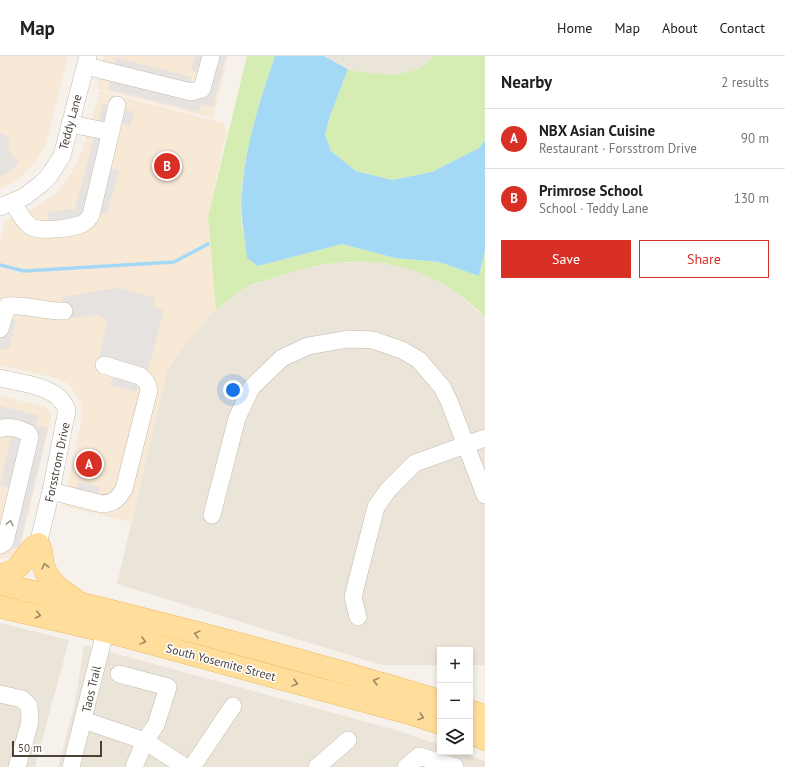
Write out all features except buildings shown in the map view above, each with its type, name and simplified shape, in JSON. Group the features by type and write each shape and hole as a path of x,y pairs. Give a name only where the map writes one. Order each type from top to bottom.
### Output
{"main road":[{"path":"0,575 21,566 30,548 38,544 43,552 43,564 50,579 59,588 80,603"},
{"name":"South Yosemite Street","path":"0,584 110,610 382,683 437,700"},
{"name":"South Yosemite Street","path":"0,606 105,631 412,714 437,723"},
{"path":"473,712 485,716"},
{"path":"473,735 485,739"}],"street":[{"path":"87,61 192,92 202,89 211,56"},
{"name":"Teddy Lane","path":"6,205 24,197 49,176 62,156 87,61"},
{"path":"6,205 29,226 36,229 63,228 82,224 87,220 91,215 117,105"},
{"path":"70,124 111,132"},
{"path":"0,329 7,306 14,305 52,311 64,311"},
{"path":"212,515 237,418 251,388 282,358 308,346 348,339 373,340 402,350 420,360 442,387 449,401 485,495"},
{"path":"51,491 102,504 111,504 118,499 124,489 149,390 145,380 140,376 104,365"},
{"name":"Forsstrom Drive","path":"0,378 49,390 59,396 64,402 67,417 38,544"},
{"path":"0,428 6,426 22,430 28,432 30,437 5,542 0,545"},
{"path":"358,617 353,597 376,507 388,490 415,463 485,438"},
{"name":"Taos Trail","path":"71,767 84,720 110,610"},
{"path":"118,674 168,687 156,725 145,741 134,767"},
{"path":"0,694 22,700 29,706 30,722 17,767"},
{"path":"192,767 233,706"},
{"path":"84,720 145,741 185,767"},
{"path":"317,767 348,740"},
{"path":"406,767 419,756 455,767"}],"shaded area":[{"path":"0,56 68,56 46,144 37,160 20,178 0,189"},
{"path":"104,56 228,56 213,118 96,88"},
{"path":"195,56 226,56 213,107 201,104 199,112 108,89 116,58 192,77 190,85 198,87 201,73 191,70"},
{"path":"324,56 434,56 420,69 394,75 354,71"},
{"path":"100,91 223,123 227,130 208,216 216,310 193,334 167,371 131,522 63,506 82,418 81,403 69,384 59,379 0,365 0,245 5,220 36,207 59,191 72,172 83,149"},
{"path":"103,104 134,112 130,126 120,123 108,168 119,170 107,215 98,213 49,235 48,212 75,209"},
{"path":"0,132 10,138 8,150 20,163 7,173 0,176"},
{"path":"371,262 399,265 428,276 454,290 485,318 485,665 473,665 473,647 437,647 437,665 382,665 117,584 167,371 193,334 216,310 245,288 293,271 336,263"},
{"path":"117,288 155,298 153,307 164,310 144,384 139,383 136,392 111,385 114,374 96,370 107,325 105,320 100,316 94,315 65,319 62,297"},
{"path":"0,309 7,319 16,321 9,350 0,348"},
{"path":"0,396 46,407 52,414 18,556 2,559 0,559"},
{"path":"0,406 39,416 36,425 48,428 19,547 0,549 14,489 0,485 12,434 0,424"},
{"path":"78,482 100,487 95,507 74,502"},
{"path":"0,623 69,640 35,767 0,767"},
{"path":"84,645 396,730 437,744 437,755 468,755 485,761 485,767 58,767 75,703"}],"green space":[{"path":"247,56 275,56 262,95 250,140 242,185 242,226 248,246 258,266 342,244 395,258 439,262 479,276 485,251 485,318 465,299 444,284 421,273 398,266 374,262 326,264 301,269 249,286 216,310 208,216"},
{"path":"434,56 485,56 485,140 479,148 432,172 392,180 356,171 331,151 325,135 330,116 348,69 354,71 394,75 420,69"}],"water":[{"path":"275,56 324,56 348,69 330,116 325,135 331,151 356,171 392,180 432,172 479,148 485,140 485,251 479,276 439,262 395,258 342,244 258,266 247,258 241,207 244,173 254,122"}],"waterway":[{"path":"0,265 24,271 174,262 208,244"}],"place":[{"name":"Primrose School","path":"167,166"},
{"name":"NBX Asian Cuisine","path":"89,464"}]}
